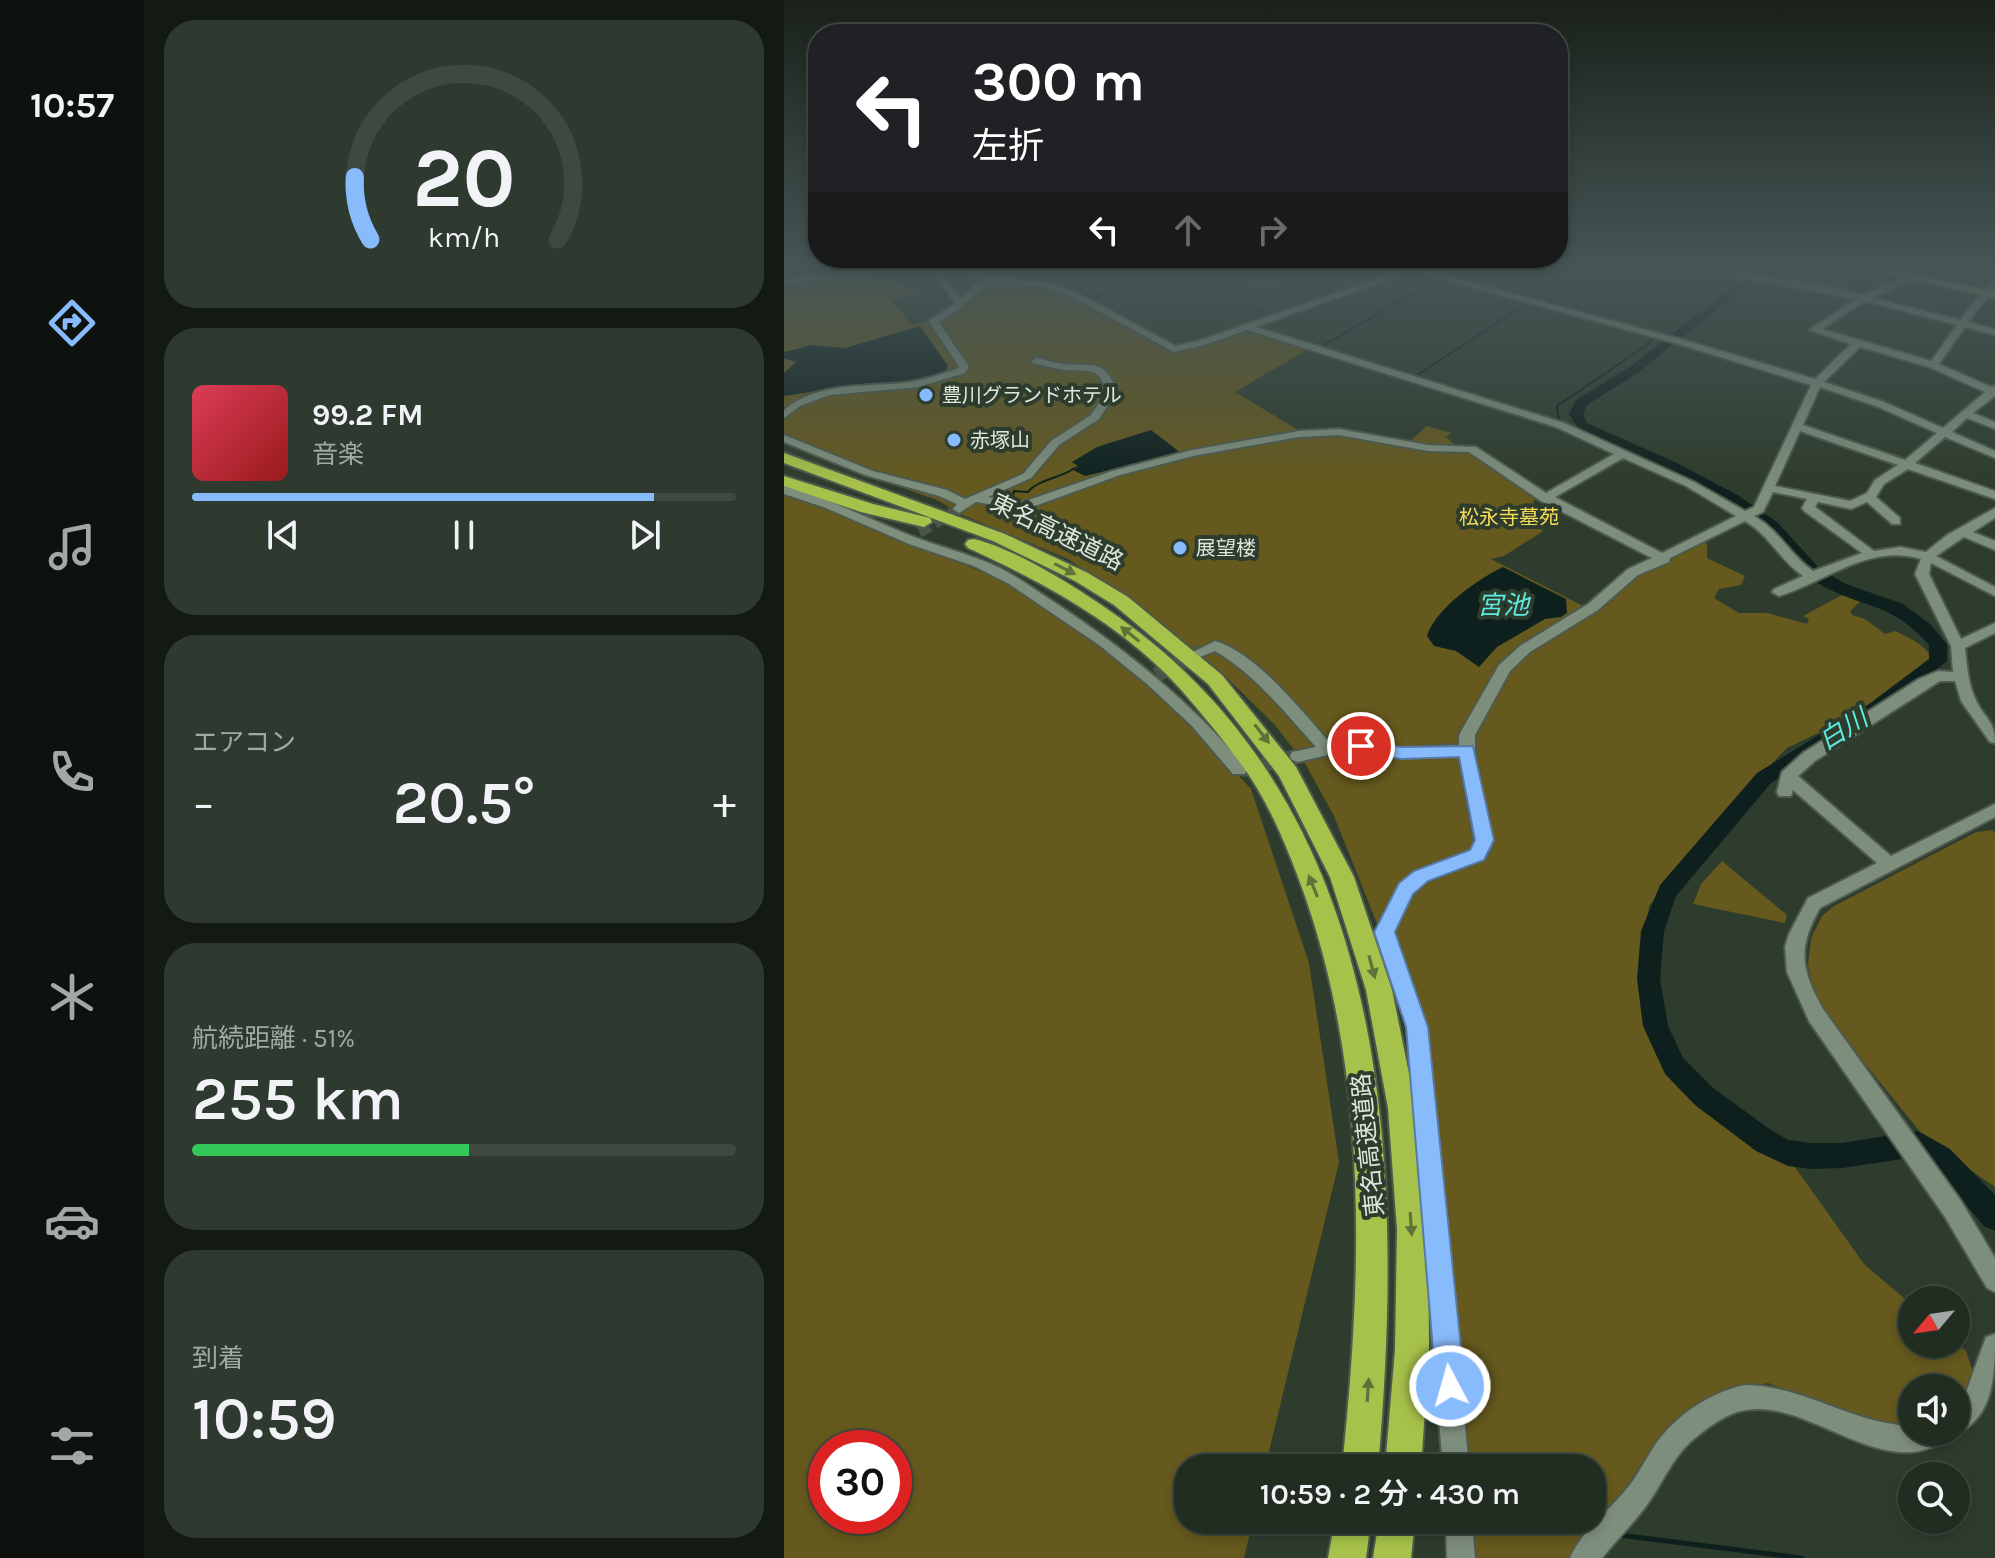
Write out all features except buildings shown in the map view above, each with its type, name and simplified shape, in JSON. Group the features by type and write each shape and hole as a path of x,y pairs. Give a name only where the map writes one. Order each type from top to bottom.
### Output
{"highway":[{"name":"東名高速道路","path":"784,458 1009,542 1119,600 1200,664 1240,706 1298,784 1339,866 1360,921 1389,1034 1400,1100 1412,1241 1411,1350 1404,1454"},
{"name":"東名高速道路","path":"784,470 917,531 1006,558 1070,593 1156,654 1191,688 1223,725 1275,802 1320,902 1338,963 1367,1100 1376,1243 1373,1333 1361,1454"},
{"path":"784,481 917,531"},
{"path":"1347,1558 1351,1534"},
{"path":"1392,1558 1395,1534"}],"street":[{"path":"784,415 803,402 827,394 921,384 961,371 964,367 949,344"},
{"path":"1160,344 1169,349 1184,349 1199,344"},
{"path":"1300,344 1560,425 1624,453 1749,514 1770,532 1792,562 1813,577"},
{"path":"1684,344 1880,404 1995,455"},
{"path":"1455,1454 1417,1027 1385,932 1400,898 1413,882 1421,876 1477,855 1484,847 1467,750 1467,735 1475,719 1497,678 1516,657 1593,607 1633,572 1749,514 1769,488 1816,384 1834,363 1857,344 1933,365 1994,391 1906,465 1879,482 1869,497 1851,505 1769,488"},
{"path":"1933,365 1950,344"},
{"path":"967,504 1027,476 1055,443 1095,417 1112,391 1096,366 1067,367 1037,361"},
{"path":"1966,414 1995,426"},
{"path":"1796,426 1995,495"},
{"path":"784,438 869,473 943,493 967,504 1011,506 1028,505 1129,469 1243,443 1320,431 1428,448 1472,449 1545,498 1664,559"},
{"path":"1545,498 1624,453"},
{"path":"784,490 917,531 989,567 1086,627 1154,677 1200,723 1239,770"},
{"path":"1869,497 1896,521"},
{"path":"1813,499 1808,508 1872,555"},
{"path":"1995,512 1927,557 1923,565 1924,582 1958,646 1961,677 1968,701 1995,736"},
{"path":"1964,532 1995,546"},
{"path":"1779,592 1872,555 1895,550 1927,557 1995,592"},
{"path":"1958,646 1995,627"},
{"path":"1200,652 1215,645 1227,652 1265,684 1326,748"},
{"path":"1888,863 1786,784 1809,757 1924,682 1938,676 1961,677"},
{"path":"1298,756 1326,748 1361,746 1401,753 1467,750"},
{"path":"1995,810 1814,903 1798,927 1793,956 1797,983 1816,1015 1953,1209 1995,1280"},
{"path":"1970,1408 1975,1403 1995,1346"},
{"path":"1584,1558 1638,1496 1668,1447 1686,1430 1732,1401 1745,1398 1790,1400 1846,1425 1898,1439"},
{"path":"1460,1534 1461,1558"}],"green space":[{"name":"松永寺墓苑","path":"784,344 1155,344 1168,351 1186,350 1205,344 1296,344 1310,348 1235,392 1305,434 1328,433 1408,443 1427,426 1451,433 1446,437 1455,445 1442,450 1475,454 1538,498 1533,501 1545,524 1542,532 1504,556 1491,559 1583,606 1519,649 1495,673 1458,733 1475,839 1471,848 1413,874 1398,887 1378,926 1334,816 1306,765 1274,724 1228,679 1115,590 1068,559 963,515 937,500 834,464 784,442"},
{"path":"784,494 810,501 1013,585 1084,629 1173,704 1251,789 1309,963 1339,1162 1268,1454 1174,1454 1174,1534 1250,1534 1244,1558 784,1558"},
{"path":"1701,540 1707,544 1707,558 1745,576 1741,585 1719,589 1714,598 1739,613 1767,613 1807,624 1809,619 1803,616 1844,594 1862,600 1850,611 1852,615 1865,619 1885,634 1895,631 1911,639 1926,649 1932,659 1874,706 1787,748 1649,906 1644,951 1651,1022 1672,1068 1755,1138 1785,1153 1864,1264 1898,1293 1898,1358 1968,1358 1976,1381 1970,1390 1970,1374 1898,1374 1898,1428 1844,1415 1768,1383 1715,1395 1654,1445 1606,1513 1606,1454 1461,1454 1428,1029 1391,935 1420,880 1477,859 1472,730 1511,668 1531,649 1635,575 1666,564 1688,546"},
{"path":"1992,830 1995,833 1995,1187 1926,1139 1822,1011 1814,996 1808,965 1811,938 1822,916 1834,906 1976,832"},
{"path":"1722,861 1787,915 1785,923 1693,904 1701,884"},
{"path":"1467,1534 1590,1534 1571,1558 1469,1558"}],"water":[{"path":"860,344 932,344 948,366 945,372 925,379 784,396 784,373 796,362 784,358 784,352 812,345 845,348"},
{"path":"1151,430 1181,453 1085,476 1071,469 1078,466 1072,462 1097,447"},
{"name":"宮池","path":"1503,567 1566,599 1567,613 1545,619 1497,647 1479,667 1456,651 1434,646 1427,636 1448,605"}],"waterway":[{"path":"1321,347 1327,344"},
{"path":"1416,376 1465,344"},
{"path":"1559,422 1557,406 1649,344"},
{"name":"白川","path":"1667,344 1635,369 1581,403 1576,414 1581,425 1686,473 1748,508 1771,525 1814,573 1840,588 1897,608 1924,627 1938,644 1938,661 1876,708 1764,778 1668,891 1653,931 1648,979 1663,1048 1674,1066 1704,1097 1773,1146 1796,1155 1826,1157 1918,1144 1951,1167 1995,1217"},
{"path":"1001,496 1013,496 1014,491 1028,492 1073,469"},
{"path":"1619,1535 1802,1558"}],"tunnel":[{"path":"919,532 959,509"},
{"path":"1156,675 1200,652"},
{"path":"1241,770 1298,756"}],"place":[{"name":"豊川グランドホテル","path":"926,395"},
{"name":"赤塚山","path":"954,440"},
{"name":"展望楼","path":"1180,548"}],"route":[{"path":"1361,746 1401,753 1467,750 1484,840 1484,847 1477,855 1421,876 1406,888 1385,932 1417,1027 1450,1386"}]}
